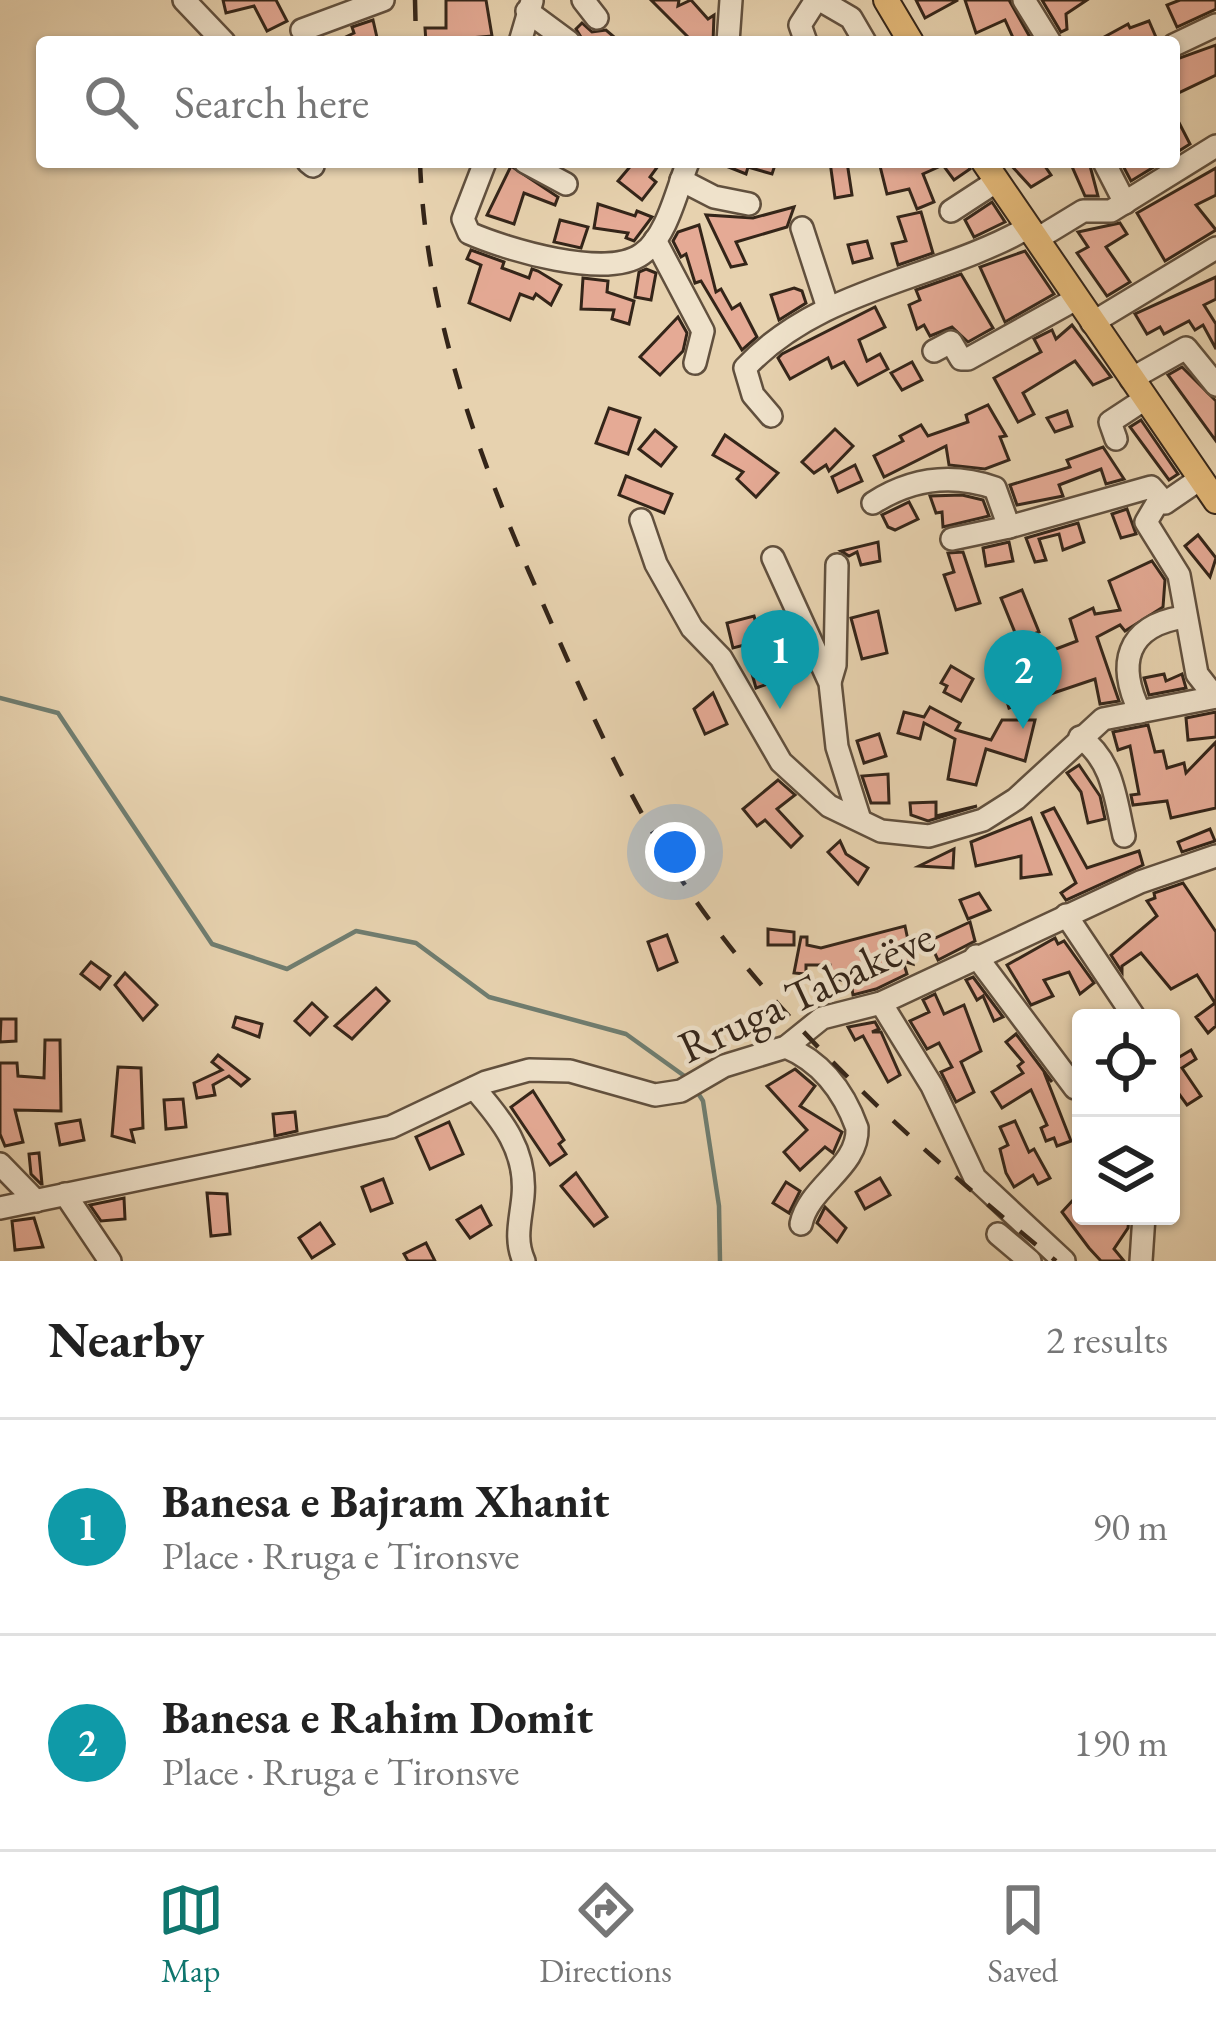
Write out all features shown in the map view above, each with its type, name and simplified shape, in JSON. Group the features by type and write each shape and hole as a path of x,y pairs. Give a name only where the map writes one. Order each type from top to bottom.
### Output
{"main road":[{"path":"886,0 907,36"},
{"path":"990,172 1216,501"}],"street":[{"path":"184,0 218,36"},
{"path":"302,30 382,0"},
{"path":"728,36 731,0"},
{"path":"804,36 800,25 818,0 850,18 861,36"},
{"path":"1024,0 1046,36"},
{"path":"523,36 530,5"},
{"path":"530,5 563,36"},
{"path":"1180,42 1216,25"},
{"path":"771,416 753,394 745,368 828,308 1083,212 1111,212 1216,146"},
{"path":"483,168 463,219 469,233 538,256 582,262 638,258 655,241 684,171 714,197 749,204"},
{"path":"536,168 566,184"},
{"path":"1107,168 1125,203"},
{"path":"951,211 990,172"},
{"path":"802,228 828,308"},
{"path":"655,241 703,331 695,363"},
{"path":"1092,323 1216,248"},
{"path":"934,351 951,342 961,358 968,359 1076,299"},
{"path":"1116,439 1110,422 1138,389 1186,348 1216,386"},
{"path":"873,503 892,490 944,477 969,479 995,488 1010,527"},
{"path":"952,539 1151,487 1159,500 1169,502 1200,478"},
{"path":"640,520 656,564 692,628 721,658 781,762 815,796 881,831 929,836 959,829 1016,799 1103,719 1215,697 1197,674 1179,575 1146,522 1159,500"},
{"path":"773,558 830,683 837,747 860,820"},
{"path":"830,683 835,665 837,565"},
{"path":"1141,712 1125,682 1128,654 1143,633 1184,617"},
{"path":"1080,736 1099,751 1109,773 1124,836"},
{"name":"Rruga Tabakëve","path":"0,1208 391,1127 509,1074 549,1068 643,1093 685,1089 742,1059 786,1047 807,1025 880,1004 1066,915 1216,856"},
{"path":"1066,915 1130,1009"},
{"path":"976,956 1072,1083"},
{"path":"880,1004 932,1086 975,1178 1064,1261"},
{"path":"786,1047 807,1055 828,1075 857,1128 853,1149 805,1205 801,1224"},
{"path":"474,1088 503,1122 518,1152 524,1184 518,1243 524,1261"},
{"path":"0,1164 36,1201"},
{"path":"65,1194 110,1261"},
{"path":"1141,1261 1143,1225"},
{"path":"998,1234 1030,1261"}],"building":[{"path":"223,0 276,0 287,21 267,31 254,6 226,13"},
{"path":"446,0 486,0 492,36 426,36 425,28 446,28"},
{"path":"651,0 679,0 678,6 691,0 708,19 714,15 713,36 687,36"},
{"path":"916,0 958,0 925,18"},
{"path":"965,0 1009,0 1029,36 1012,36 1005,20 976,33"},
{"path":"1042,0 1087,0 1066,14 1067,29 1061,32"},
{"path":"1180,0 1216,0 1216,9 1177,27 1167,5"},
{"path":"373,20 377,36 348,36 354,33 352,27"},
{"path":"1149,21 1155,36 1106,36 1128,24 1130,28"},
{"path":"582,23 592,32 606,30 613,36 580,36 576,29"},
{"path":"1216,45 1216,75 1180,92 1180,58"},
{"path":"1180,125 1190,144 1180,150"},
{"path":"510,168 558,197 555,205 524,193 514,224 487,215"},
{"path":"629,168 657,168 650,177 656,182 642,200 618,181"},
{"path":"831,168 848,168 852,195 835,198"},
{"path":"880,168 936,168 923,174 934,202 917,209 909,189 887,194"},
{"path":"945,168 970,168 970,169 954,180"},
{"path":"1014,168 1046,168 1051,175 1031,187"},
{"path":"1073,168 1091,168 1098,196 1085,196"},
{"path":"1124,168 1152,168 1131,181"},
{"path":"1216,168 1216,195 1196,205 1216,230 1165,261 1137,213"},
{"path":"992,202 1005,222 974,237 965,220"},
{"path":"598,204 652,217 634,241 626,238 628,233 594,228"},
{"path":"794,207 787,227 736,242 746,264 731,267 706,215 753,218"},
{"path":"921,212 933,253 898,265 892,244 906,241 898,217"},
{"path":"560,220 588,227 581,248 554,242"},
{"path":"1120,223 1127,234 1106,247 1130,282 1107,296 1077,253 1088,247 1078,232"},
{"path":"699,225 716,292 721,289 732,309 740,304 757,337 742,350 701,281 695,283 686,254 681,257 673,241 678,232"},
{"path":"867,241 872,258 853,263 848,245"},
{"path":"471,250 504,262 502,268 529,278 532,269 561,285 551,305 536,294 533,299 520,294 510,320 469,303 481,265 467,259"},
{"path":"1025,251 1054,294 1005,322 980,267"},
{"path":"639,272 656,273 651,300 635,297"},
{"path":"961,274 993,328 968,342 952,327 930,336 924,325 917,329 909,305 920,300 916,290"},
{"path":"1216,277 1216,299 1204,305 1216,324 1216,349 1203,325 1195,330 1189,321 1164,334 1160,327 1147,334 1135,314"},
{"path":"583,278 608,281 607,292 634,301 629,324 612,319 614,310 581,309"},
{"path":"794,288 802,291 806,303 779,320 771,295"},
{"path":"875,307 885,327 859,340 867,361 880,354 888,369 858,385 844,362 832,368 828,358 790,379 778,358 782,354"},
{"path":"678,317 687,333 683,351 660,375 640,357"},
{"path":"1072,325 1111,377 1093,385 1075,361 1023,393 1034,414 1018,422 994,378 1041,352 1034,339 1052,330 1056,339"},
{"path":"912,362 922,380 902,390 891,373"},
{"path":"1182,367 1216,401 1216,441 1168,375"},
{"path":"988,405 1006,436 1000,437 1009,460 985,469 949,465 946,446 884,477 874,456 903,441 900,436 921,425 928,436 968,422 966,415"},
{"path":"609,408 640,418 628,454 596,443"},
{"path":"1067,411 1072,426 1055,432 1047,418"},
{"path":"1141,420 1178,474 1169,480 1130,427"},
{"path":"835,429 853,446 829,471 826,465 814,473 802,462"},
{"path":"655,430 676,447 661,466 639,449"},
{"path":"725,435 778,473 756,497 737,479 743,472 713,455"},
{"path":"1103,447 1124,479 1106,484 1101,469 1059,485 1063,496 1017,505 1010,485 1070,467 1067,460"},
{"path":"855,465 862,481 838,492 832,477"},
{"path":"626,476 672,494 664,513 619,495"},
{"path":"930,496 983,500 989,516 943,527 942,512 936,513"},
{"path":"909,502 918,519 895,530 888,527 882,515"},
{"path":"1127,509 1136,534 1121,538 1112,514"},
{"path":"1078,523 1084,542 1063,550 1059,534 1039,539 1046,560 1035,562 1026,538"},
{"path":"1198,535 1216,558 1210,577 1185,546"},
{"path":"878,542 880,561 861,565 857,552 849,556 841,551"},
{"path":"1009,542 1013,561 986,566 983,548"},
{"path":"963,552 980,603 956,610 944,575 954,572 948,553"},
{"path":"1152,561 1165,580 1163,607 1125,631 1120,625 1097,637 1119,701 1100,704 1095,679 1009,708 998,671 1077,641 1070,619 1093,608 1095,614 1120,610 1109,581"},
{"path":"1022,590 1039,632 1018,640 1001,598"},
{"path":"878,611 887,653 862,659 851,618"},
{"path":"754,616 763,648 772,646 785,678 756,688 744,645 733,648 727,623"},
{"path":"951,666 973,679 961,701 944,692 947,686 941,683"},
{"path":"1164,674 1166,681 1182,674 1186,688 1149,695 1144,678"},
{"path":"713,693 727,724 705,734 694,709"},
{"path":"930,707 960,723 956,730 991,740 1002,720 1035,720 1025,761 986,749 976,785 948,779 955,739 924,723 920,739 898,733 904,712 924,717"},
{"path":"1216,712 1216,737 1188,740 1186,718"},
{"path":"1148,725 1155,752 1163,751 1167,768 1184,763 1186,773 1216,742 1216,808 1171,818 1167,801 1133,805 1131,795 1139,794 1130,746 1118,750 1113,732"},
{"path":"879,734 886,756 864,763 857,741"},
{"path":"1079,765 1100,796 1105,819 1088,823 1081,792 1067,773"},
{"path":"888,774 889,803 871,803 862,776"},
{"path":"778,780 795,795 777,809 802,836 791,847 765,820 757,826 743,809"},
{"path":"936,802 936,816 977,806 928,821 911,815 910,803"},
{"path":"1054,808 1087,868 1139,851 1143,865 1066,900 1061,893 1076,883 1042,813"},
{"path":"1031,818 1051,874 1021,878 1021,856 976,866 971,842"},
{"path":"1210,829 1215,841 1182,852 1178,842"},
{"path":"840,841 846,854 868,868 858,884 828,852"},
{"path":"954,849 953,868 919,866"},
{"path":"1183,883 1216,932 1216,1026 1208,1033 1196,1017 1215,1003 1197,975 1171,989 1141,953 1122,966 1122,972 1111,955 1157,916 1147,901 1155,898 1154,893"},
{"path":"979,893 990,910 968,919 960,900"},
{"path":"970,922 975,941 938,960 929,941"},
{"path":"905,926 913,964 903,961 907,974 876,989 853,995 851,982 831,978 830,965 806,965 806,974 794,973 801,937 807,937 807,945 821,948"},
{"path":"768,929 794,932 794,945 768,945"},
{"path":"667,935 677,962 658,970 648,942"},
{"path":"1055,938 1058,944 1064,941 1094,983 1080,994 1069,972 1044,980 1053,996 1031,1005 1007,965"},
{"path":"91,962 110,976 100,989 81,974"},
{"path":"125,973 157,1005 143,1020 115,985"},
{"path":"973,977 1003,1017 994,1021 983,996 977,1000 966,980"},
{"path":"376,988 389,1001 352,1039 335,1026"},
{"path":"935,994 944,1014 964,1005 981,1051 961,1062 974,1092 956,1102 941,1072 952,1067 939,1043 927,1049 910,1021 929,1012 923,1000"},
{"path":"312,1003 327,1017 310,1035 295,1021"},
{"path":"236,1017 262,1024 259,1037 233,1027"},
{"path":"1,1019 16,1019 16,1041 0,1042"},
{"path":"875,1022 879,1029 872,1032 881,1032 900,1075 888,1082 863,1036 855,1040 848,1027"},
{"path":"1016,1034 1052,1082 1044,1072 1071,1141 1057,1146 1054,1138 1046,1141 1041,1128 1047,1125 1031,1090 1002,1108 992,1092 1023,1073 1018,1066 1023,1062 1006,1042"},
{"path":"45,1040 60,1040 61,1111 15,1110 23,1142 5,1146 0,1134 0,1063 17,1063 18,1076 44,1078"},
{"path":"1191,1050 1196,1059 1182,1068 1201,1096 1187,1105 1180,1095 1180,1057"},
{"path":"218,1055 249,1079 241,1086 229,1076 213,1085 215,1095 197,1098 194,1083 222,1070 212,1062"},
{"path":"118,1067 141,1068 143,1128 131,1130 134,1142 112,1136"},
{"path":"795,1069 815,1086 800,1106 842,1132 833,1153 825,1147 800,1170 784,1152 807,1130 767,1086"},
{"path":"533,1091 564,1140 559,1144 566,1154 550,1165 511,1107"},
{"path":"183,1099 186,1127 166,1129 164,1100"},
{"path":"295,1112 297,1131 275,1136 273,1114"},
{"path":"80,1120 84,1140 60,1145 56,1124"},
{"path":"1015,1121 1029,1152 1034,1149 1050,1178 1038,1184 1033,1175 1014,1187 1006,1173 1000,1149 1008,1145 1000,1127"},
{"path":"449,1122 463,1154 430,1169 416,1137"},
{"path":"39,1153 42,1184 31,1174 29,1154"},
{"path":"576,1173 607,1217 594,1226 561,1186"},
{"path":"880,1178 890,1195 865,1209 856,1192"},
{"path":"383,1179 392,1203 371,1211 362,1187"},
{"path":"786,1182 800,1191 789,1213 773,1203"},
{"path":"207,1193 227,1194 230,1234 211,1236"},
{"path":"124,1198 125,1219 101,1221 90,1205"},
{"path":"1072,1201 1072,1225 1128,1225 1114,1249 1124,1261 1101,1261 1089,1248 1062,1212"},
{"path":"481,1206 491,1225 470,1238 457,1220"},
{"path":"825,1207 846,1228 837,1242 817,1223"},
{"path":"34,1218 43,1247 15,1250 12,1221"},
{"path":"320,1223 334,1244 312,1258 299,1238"},
{"path":"426,1243 435,1261 408,1261 404,1254"}],"waterway":[{"path":"0,698 58,713 212,944 287,969 356,931 416,943 489,997 626,1034 690,1080"},
{"path":"696,1090 703,1101 719,1206 720,1261"}],"railway":[{"path":"415,0 416,36"},
{"path":"420,168 431,268 471,423 561,645 647,823 705,913 795,1022 897,1124 1056,1261"}],"place":[{"name":"Banesa e Bajram Xhanit","path":"780,709"},
{"name":"Banesa e Rahim Domit","path":"1023,729"}]}
